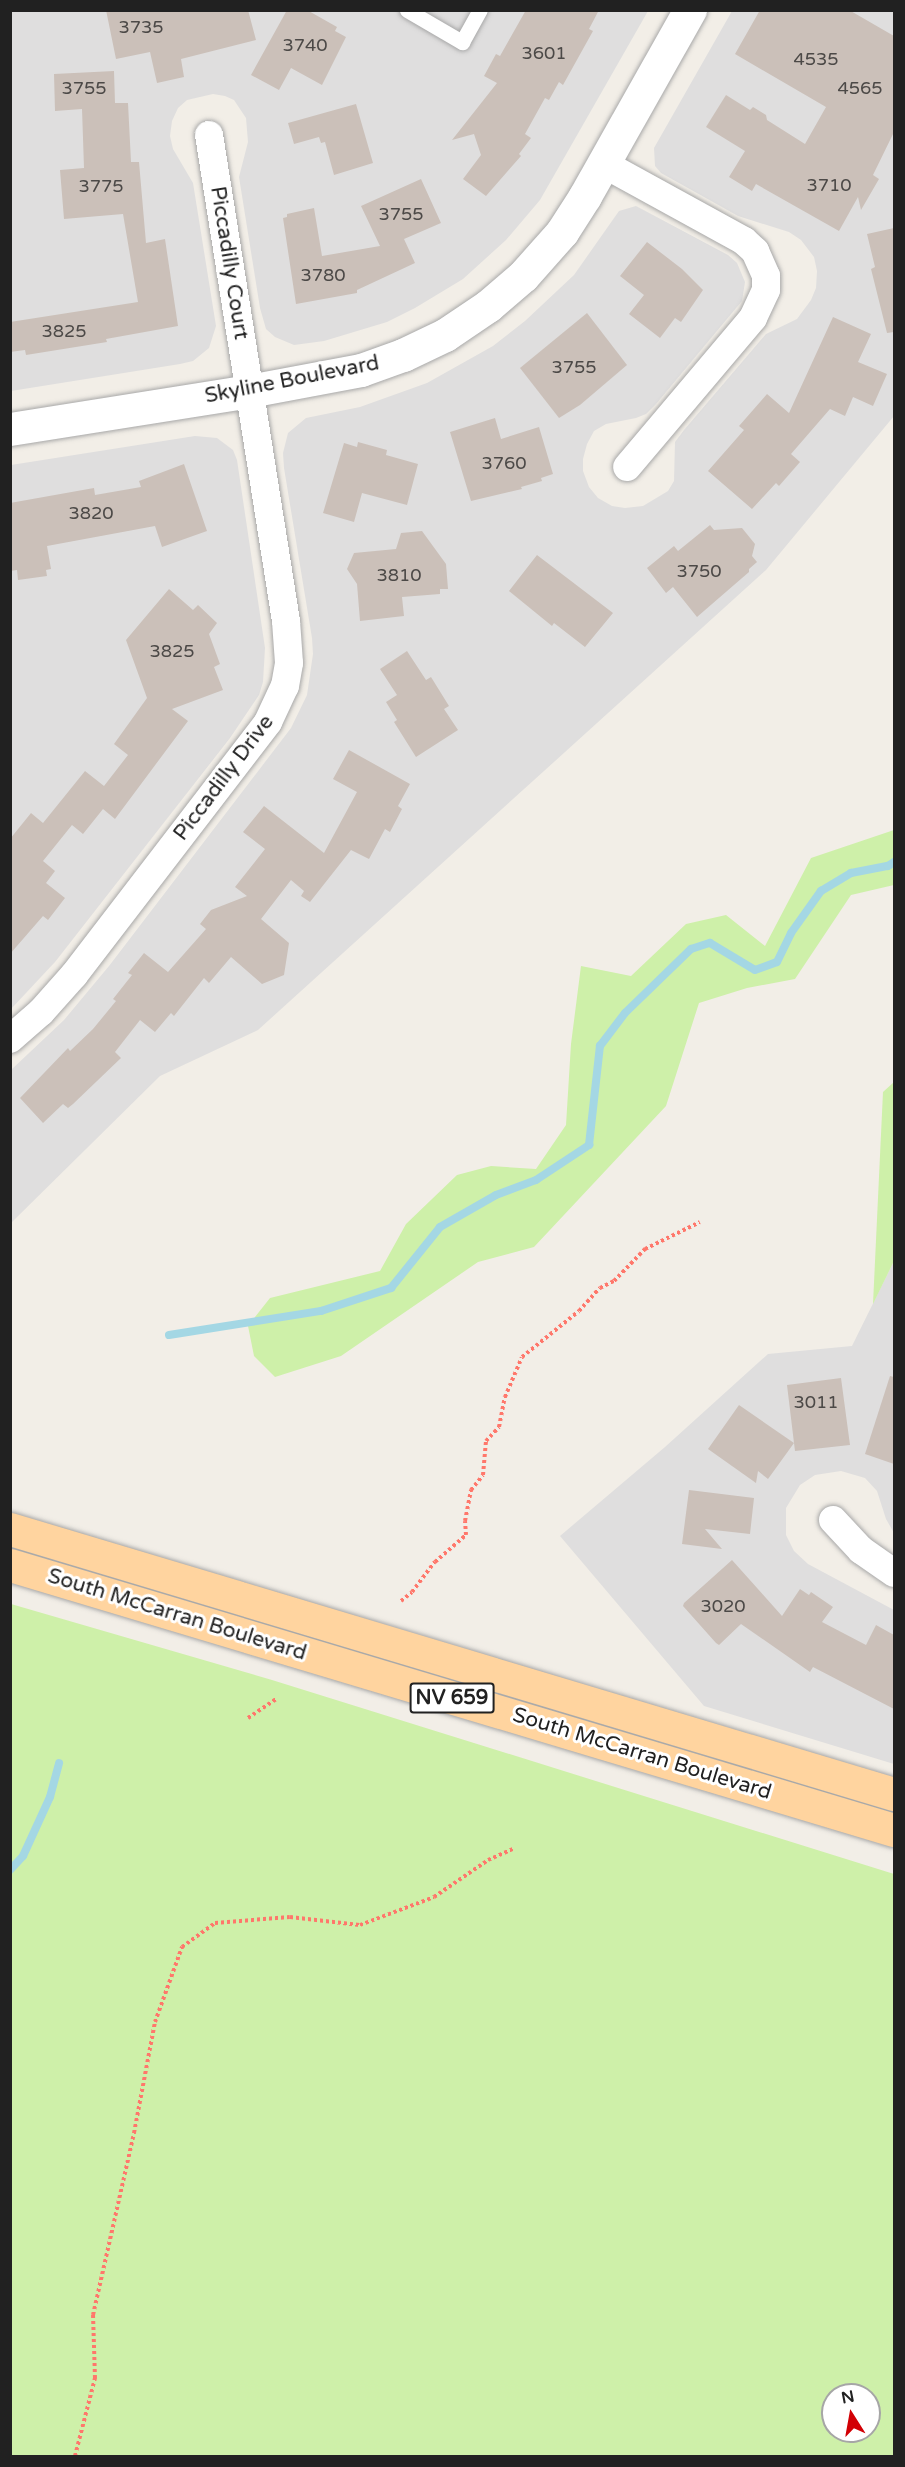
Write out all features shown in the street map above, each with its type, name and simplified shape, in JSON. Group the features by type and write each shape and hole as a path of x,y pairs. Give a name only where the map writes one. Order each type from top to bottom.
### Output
{"main road":[{"name":"South McCarran Boulevard","path":"10,1529 894,1794"},
{"name":"South McCarran Boulevard","path":"10,1565 894,1830"}],"street":[{"name":"Skyline Boulevard","path":"10,429 249,391 361,370 403,355 445,335 488,306 523,276 562,232 604,164 690,10"},
{"name":"Piccadilly Court","path":"209,135 249,391"},
{"path":"604,164 744,242 755,251 763,263 766,276 764,298 753,318 627,467"},
{"name":"Piccadilly Drive","path":"10,1039 41,1012 74,975 268,722 279,704 285,686 289,646 249,391"},
{"path":"833,1520 861,1550 894,1573"}],"lane":[{"path":"407,10 462,42 480,10"}],"path":[{"path":"400,1601 412,1592 435,1562 466,1535 465,1521 471,1490 483,1475 486,1441 499,1427 505,1397 522,1357 579,1311 605,1284 614,1281 645,1249 700,1222"},
{"path":"248,1718 276,1699"},
{"path":"75,2457 95,2379 93,2315 134,2133 155,2022 182,1947 215,1923 290,1917 360,1925 434,1897 488,1860 513,1849"}],"shaded area":[{"path":"11,11 648,11 540,200 506,240 463,279 415,308 387,322 324,341 294,345 275,337 266,329 260,308 239,177 248,142 246,118 234,100 225,96 213,94 187,100 178,108 172,121 170,136 173,149 193,183 216,326 209,348 193,361 180,364 11,391"},
{"path":"732,11 894,11 894,416 766,570 258,1030 160,1076 11,1223 11,1070 64,1020 109,966 291,728 307,695 313,654 312,638 284,468 283,453 288,433 306,418 360,407 427,383 493,346 525,321 574,275 619,211 636,206 728,255 737,263 745,282 742,301 656,404 646,414 636,418 606,424 594,431 587,444 583,471 589,487 598,498 612,506 625,508 643,506 668,491 674,481 675,442 684,430 766,334 797,319 811,300 816,288 817,271 814,257 801,240 789,232 738,216 661,173 655,166 654,148"},
{"path":"195,436 217,438 233,450 237,460 265,648 263,682 259,695 230,738 55,962 11,1009 11,465"},
{"path":"894,1261 894,1533 886,1519 877,1491 865,1478 841,1471 815,1475 800,1485 786,1508 786,1535 794,1551 808,1564 894,1610 894,1764 704,1706 560,1536 665,1447 768,1354 852,1346"}],"green space":[{"path":"894,830 894,885 851,895 795,979 747,988 699,1003 666,1106 534,1247 478,1262 341,1356 275,1377 254,1356 248,1326 270,1298 380,1271 406,1224 457,1175 491,1166 536,1169 566,1125 571,1044 581,966 631,976 686,924 726,915 765,946 811,858"},
{"path":"894,1082 894,1261 873,1304 883,1092"},
{"path":"11,1604 272,1680 894,1874 894,2456 11,2456"}],"building":[{"path":"106,10 248,10 256,40 181,59 184,77 157,83 150,52 116,59"},
{"path":"287,10 307,10 337,27 335,31 346,37 322,85 291,68 279,90 251,75"},
{"path":"526,10 599,10 589,29 593,31 563,85 559,82 549,100 545,98 525,134 531,138 519,154 521,156 486,196 463,179 481,155 474,134 452,140 497,83 484,76 496,54 500,56"},
{"path":"760,10 849,10 894,36 894,132 873,175 879,179 861,210 858,197 839,231 756,184 752,191 729,177 745,151 706,127 726,95 750,110 753,107 766,115 767,120 805,144 826,107 735,54"},
{"path":"114,71 115,103 128,103 131,162 139,162 146,243 165,239 178,326 106,339 107,342 26,355 25,350 10,352 10,322 138,302 123,214 64,219 60,170 84,168 82,109 55,111 54,74"},
{"path":"356,104 373,163 334,175 325,142 321,143 319,137 294,144 288,123"},
{"path":"421,179 441,223 404,239 415,263 357,290 357,293 296,304 283,218 287,217 287,214 314,208 322,256 380,246 361,206"},
{"path":"894,228 894,332 887,333 871,269 875,267 867,234"},
{"path":"647,242 682,269 703,290 681,322 675,318 660,338 629,314 644,295 620,276"},
{"path":"587,313 627,365 580,405 559,418 520,368"},
{"path":"833,317 871,334 858,362 887,374 873,406 853,397 845,416 830,409 791,454 800,462 779,486 776,483 752,509 708,471 744,430 739,426 767,394 789,413"},
{"path":"495,418 501,439 539,427 553,474 541,478 542,481 521,487 522,489 471,501 450,432"},
{"path":"358,442 387,450 386,455 418,464 407,505 362,493 354,522 323,513 344,443 357,447"},
{"path":"184,464 207,531 162,547 155,526 47,546 51,569 46,570 47,576 18,580 17,570 10,571 10,503 94,488 95,495 141,487 139,481"},
{"path":"710,525 714,530 742,528 755,544 752,556 757,562 749,569 749,572 697,617 673,587 666,593 647,568 674,546 678,551"},
{"path":"422,531 446,564 448,589 440,589 440,594 402,597 404,616 360,621 357,584 347,569 354,553 396,549 401,533"},
{"path":"537,555 613,613 585,647 554,623 552,626 509,591"},
{"path":"169,589 193,610 198,605 217,623 209,634 220,664 214,667 223,690 172,709 188,721 115,819 103,809 83,834 72,825 43,861 55,871 46,883 65,898 48,920 43,916 10,954 10,839 31,813 43,823 85,771 104,786 128,755 114,744 147,698 126,640"},
{"path":"407,651 426,680 431,677 449,706 444,709 458,730 416,757 394,722 397,720 386,702 397,695 380,669"},
{"path":"349,750 410,784 398,806 402,809 390,832 385,829 369,859 351,850 310,902 301,896 304,891 291,880 261,919 289,943 284,975 262,984 231,957 209,983 204,978 174,1016 171,1013 155,1032 140,1020 115,1052 121,1058 73,1104 68,1108 63,1104 43,1123 20,1098 68,1048 70,1051 93,1029 116,1001 113,999 132,975 128,973 144,953 168,972 206,929 200,924 211,910 247,896 235,887 265,849 243,832 264,806 324,853 357,792 333,779"},
{"path":"890,1376 894,1377 894,1464 865,1454"},
{"path":"841,1378 850,1445 795,1451 787,1385"},
{"path":"739,1405 794,1443 768,1479 758,1471 756,1483 708,1449"},
{"path":"689,1490 754,1498 750,1534 705,1529 722,1549 682,1544"},
{"path":"732,1560 782,1616 800,1589 809,1595 811,1592 833,1607 822,1622 866,1645 876,1625 894,1635 894,1709 813,1667 810,1672 741,1624 719,1645 716,1643 683,1606"}],"waterway":[{"path":"169,1335 321,1311 391,1288 440,1227 496,1195 536,1180 589,1145 600,1046 625,1013 691,949 710,943 755,970 777,962 791,933 821,891 851,873 888,866 894,862"},
{"path":"10,1870 23,1856 50,1797 59,1763"}]}
